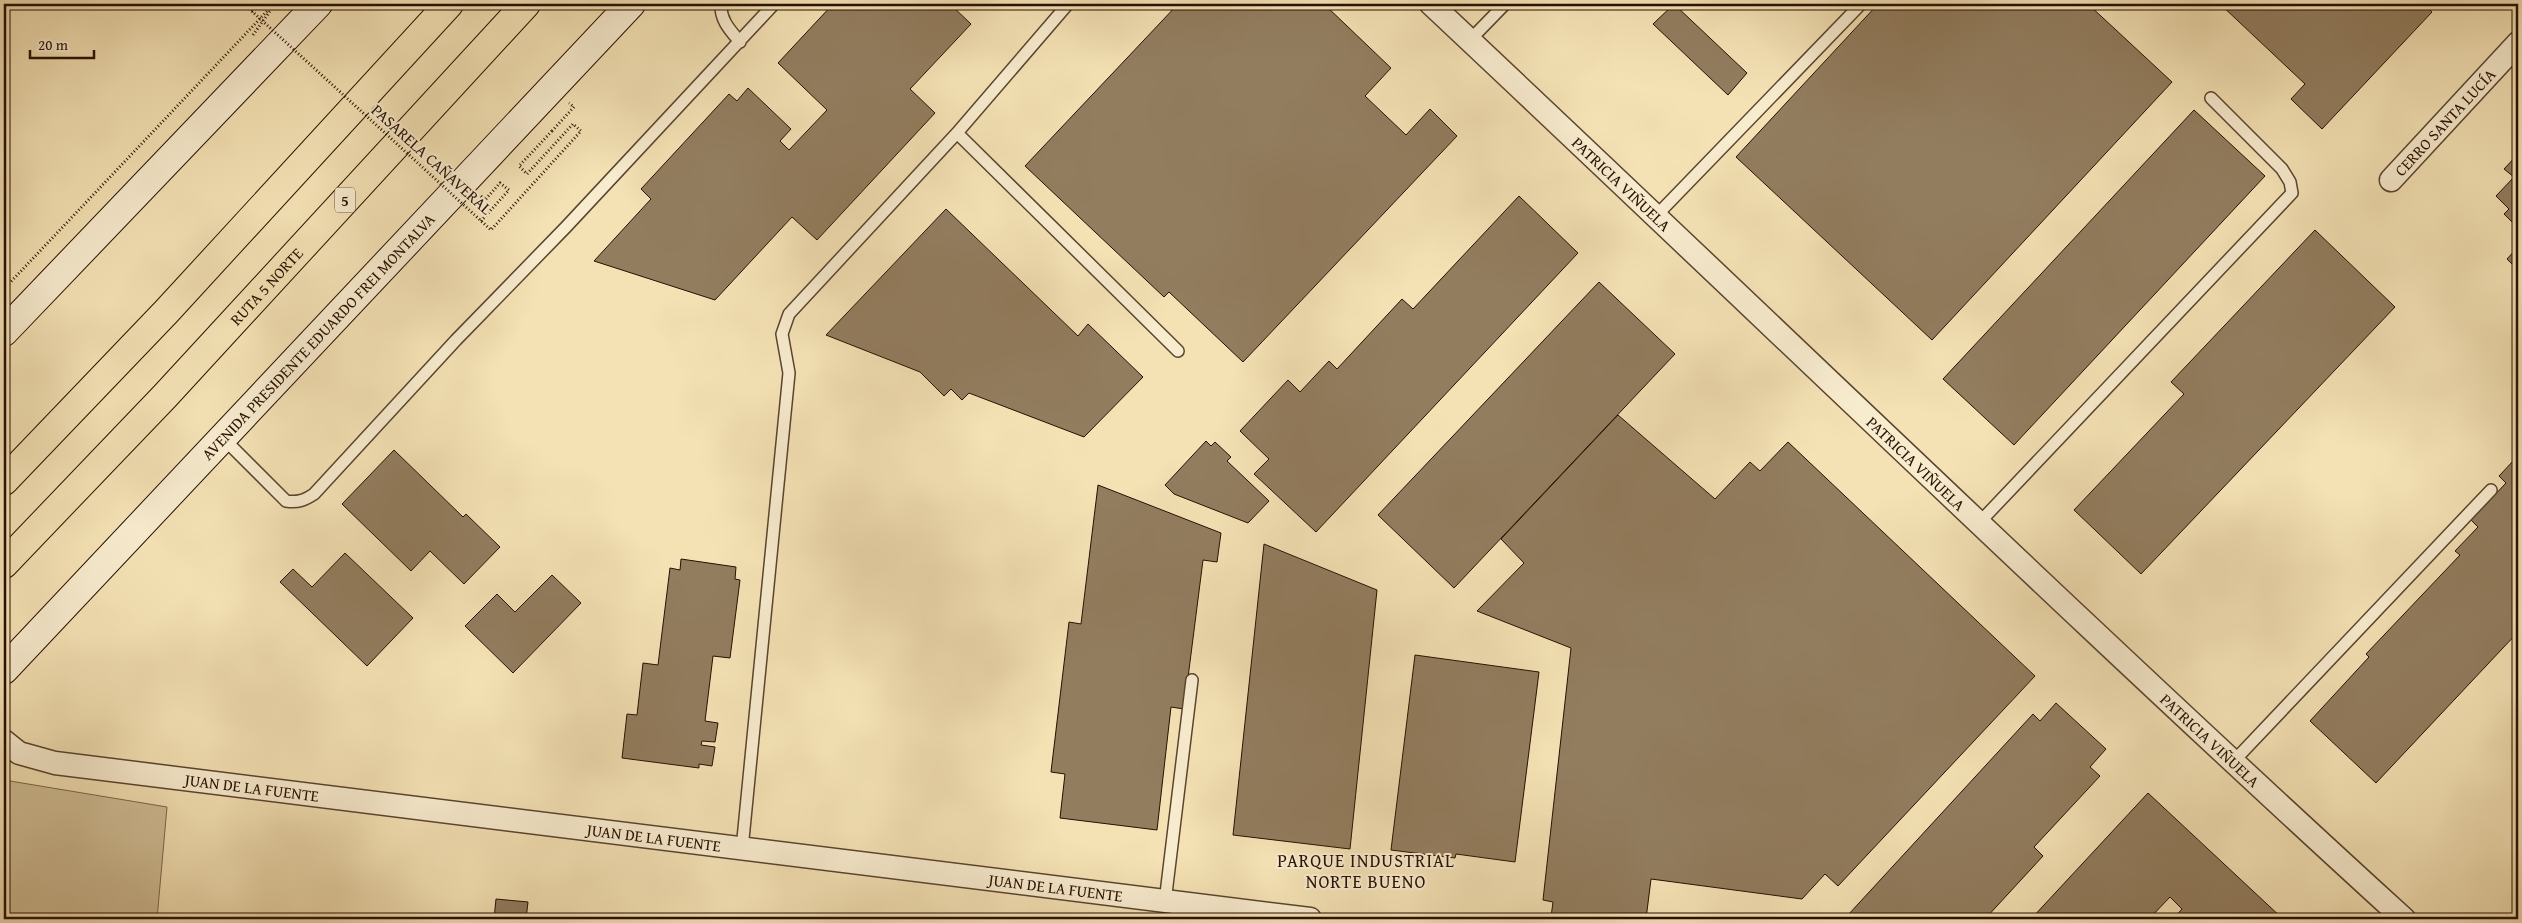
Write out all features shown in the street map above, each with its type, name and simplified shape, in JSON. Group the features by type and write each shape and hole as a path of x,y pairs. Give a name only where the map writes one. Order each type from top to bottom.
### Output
{"highway":[{"path":"4,481 166,312 449,4"},
{"name":"RUTA 5 NORTE","path":"4,564 165,396 526,4"}],"main road":[{"path":"4,332 318,4"},
{"name":"AVENIDA PRESIDENTE EDUARDO FREI MONTALVA","path":"4,670 631,4"}],"street":[{"name":"PATRICIA VIÑUELA","path":"1431,4 2232,763 2383,910 2404,919"},
{"name":"CERRO SANTA LUCÍA","path":"2391,180 2518,43"},
{"name":"JUAN DE LA FUENTE","path":"4,742 19,752 55,763 1310,919"}],"lane":[{"path":"721,4 721,13 726,25 740,42"},
{"path":"222,438 286,500 294,502 304,500 314,494 456,340 566,227 774,4"},
{"path":"742,849 789,373 782,334 789,314 957,133 1068,4"},
{"path":"1470,40 1505,4"},
{"path":"1655,216 1860,4"},
{"path":"1978,524 2292,193 2290,182 2282,169 2211,98"},
{"path":"957,133 1178,351"},
{"path":"2232,763 2491,490"},
{"path":"1165,902 1192,680"}],"path":[{"name":"PASARELA CAÑAVERAL","path":"244,4 491,230 581,131 573,124 527,174 518,166 574,107 566,99"},
{"path":"252,12 260,4"},
{"path":"4,289 274,4"},
{"path":"481,221 509,190 500,183 485,200"}],"shaded area":[{"path":"4,780 167,807 157,919 4,919"}],"building":[{"path":"833,4 950,4 971,24 910,89 935,113 817,240 792,217 715,300 594,261 651,199 641,189 729,94 737,101 748,88 791,129 780,141 789,150 827,110 778,63"},
{"path":"1178,4 1324,4 1391,68 1365,96 1406,135 1430,109 1457,136 1243,362 1169,292 1164,297 1025,166"},
{"path":"1674,4 1747,73 1728,95 1653,24"},
{"path":"1878,4 2088,4 2172,82 1932,340 1736,157"},
{"path":"2220,4 2424,4 2432,12 2322,129 2291,99 2305,84"},
{"path":"2194,110 2265,176 2014,445 1943,379"},
{"path":"2518,154 2518,228 2504,214 2509,209 2496,196 2514,177 2504,169"},
{"path":"1519,196 1578,253 1316,532 1254,474 1269,459 1240,431 1288,380 1300,392 1329,361 1337,369 1402,299 1413,309"},
{"path":"946,209 1078,336 1088,324 1143,377 1084,437 969,393 962,400 951,389 944,396 920,372 826,335"},
{"path":"2315,230 2395,307 2141,574 2074,510 2184,394 2171,382"},
{"path":"2518,247 2518,270 2507,259"},
{"path":"1599,282 1675,354 1454,588 1378,515"},
{"path":"1618,415 1715,499 1750,462 1760,471 1788,442 2035,676 1838,886 1825,874 1802,899 1651,879 1646,919 1567,919 1551,917 1553,902 1543,900 1571,648 1477,611 1524,563 1501,539"},
{"path":"1206,441 1211,446 1215,442 1231,457 1227,461 1269,501 1248,523 1174,494 1165,485"},
{"path":"394,450 463,517 466,514 500,547 464,584 430,551 411,571 342,504"},
{"path":"2514,460 2518,464 2518,632 2376,783 2310,721 2369,657 2366,654 2460,555 2455,551 2478,527 2471,520 2506,483 2499,476"},
{"path":"1098,485 1221,533 1217,562 1203,560 1184,709 1171,707 1157,830 1060,818 1065,774 1051,772 1069,622 1081,624"},
{"path":"1264,544 1377,590 1350,849 1233,835"},
{"path":"345,553 413,618 367,666 280,582 293,569 312,587"},
{"path":"681,559 736,567 735,579 740,580 730,658 713,656 705,721 718,723 715,742 702,741 701,745 715,747 712,766 699,764 699,768 622,758 627,714 637,715 643,663 658,665 670,568 680,570"},
{"path":"552,575 581,603 513,673 465,626 497,594 515,612"},
{"path":"1415,655 1539,672 1515,862 1456,854 1455,858 1391,850"},
{"path":"2056,703 2106,749 2090,767 2100,776 2034,847 2043,856 1985,919 1892,919 1848,915 2033,714 2040,721"},
{"path":"2148,793 2283,919 2173,919 2182,909 2170,897 2149,919 2031,919"},
{"path":"496,899 528,902 526,919 494,919"}],"district":[{"name":"PARQUE INDUSTRIAL NORTE BUENO","path":"1366,870"}]}
